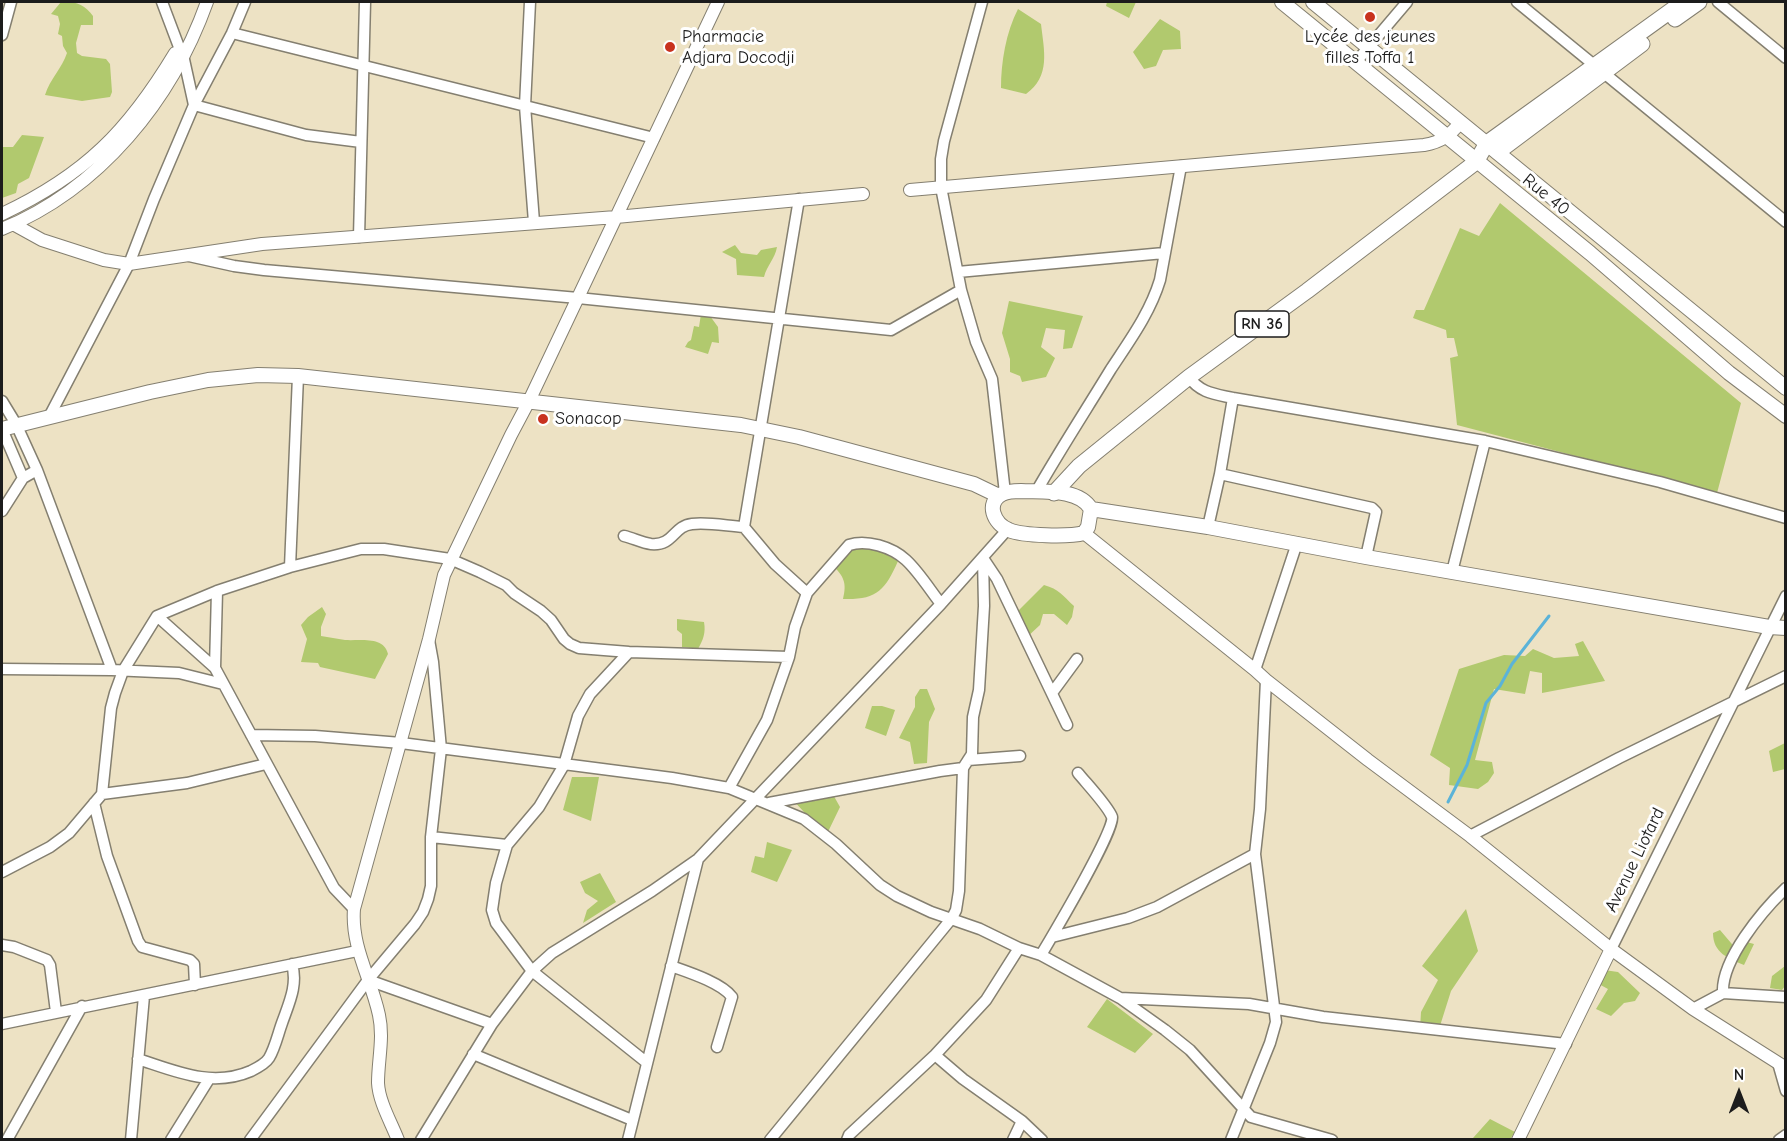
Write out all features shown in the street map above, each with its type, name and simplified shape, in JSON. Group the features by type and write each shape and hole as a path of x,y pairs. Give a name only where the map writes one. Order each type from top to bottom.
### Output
{"main road":[{"name":"Rue 40","path":"1282,2 1590,253 1729,373 1785,416"},
{"name":"Rue 40","path":"1313,2 1785,388"},
{"name":"RN 36","path":"1054,494 1070,474 1189,377 1307,291 1683,2"},
{"name":"RN 36","path":"1598,69 1699,2"},
{"path":"2,429 150,392 208,380 258,375 298,376 529,401 760,429 799,437 974,484 1002,494 1021,490 1067,494 1082,499 1091,509 1208,527 1366,557 1785,628"},
{"path":"1002,494 994,502 993,515 996,521 1007,530 1021,533 1070,536 1084,533 1088,527 1091,509"}],"street":[{"path":"2,35 12,2"},
{"path":"162,2 181,51 194,105"},
{"path":"2,214 30,201 88,162 133,117 181,51 202,2"},
{"path":"7,227 38,211 97,170 122,146 145,116 207,2"},
{"path":"48,417 129,264 153,199 194,105 232,33 245,2"},
{"path":"359,237 365,2"},
{"path":"530,2 525,106 534,222"},
{"path":"398,1140 379,1093 381,1025 376,1003 357,951 354,909 401,743 444,575 718,2"},
{"path":"982,2 944,141 941,159 941,187 961,290 976,342 992,379 1002,494"},
{"path":"1356,63 1407,2"},
{"path":"1517,2 1785,222"},
{"path":"1718,2 1785,58"},
{"path":"232,33 654,138"},
{"path":"194,105 296,133 326,139 362,142"},
{"path":"910,190 1424,145 1436,143 1448,137 1461,122"},
{"path":"1036,492 1070,433 1138,328 1157,290 1181,166"},
{"path":"7,227 104,260 129,264 236,247 616,217 863,194"},
{"path":"744,527 799,199"},
{"path":"958,272 1164,253"},
{"path":"186,255 264,270 779,317 891,330 961,290"},
{"path":"290,567 298,376"},
{"path":"1189,377 1202,391 1485,441 1660,482 1785,518"},
{"path":"1208,527 1233,398"},
{"path":"2,401 16,424 37,470 117,670"},
{"path":"2,429 23,478"},
{"path":"1452,572 1485,441"},
{"path":"2,512 23,478 37,470"},
{"path":"1220,474 1372,508 1376,512 1366,557"},
{"path":"624,536 637,538 648,544 659,544 668,542 679,529 693,524 744,527 775,564 807,593"},
{"path":"421,1140 492,1024 532,971 552,954 698,860 941,604 1007,530"},
{"path":"1084,533 1266,680 1470,836 1611,949 1693,1009 1782,1065 1785,1091"},
{"path":"729,788 767,720 789,657 798,618 807,593 849,545 865,543 892,551 905,560 941,604"},
{"path":"1255,670 1297,543"},
{"path":"2,872 50,847 69,833 102,794 117,670 157,616 217,591 290,567 367,548 450,559 506,585 541,611 570,644 579,648 629,652 789,657"},
{"path":"983,558 997,579 1067,725"},
{"path":"770,1140 952,918 956,910 959,891 965,764 973,746 973,717 979,690 984,606 983,558"},
{"path":"215,668 217,591"},
{"name":"Avenue Liotard","path":"1519,1139 1785,596"},
{"path":"157,616 215,668 334,888 354,909"},
{"path":"250,1140 368,981 423,912 431,886 431,837 441,749 429,639"},
{"path":"629,652 590,694 578,716 564,765 538,807 507,845 496,883 492,910 493,918 532,971 646,1062"},
{"path":"1052,693 1077,659"},
{"path":"2,669 179,673 223,684"},
{"path":"1470,836 1619,758 1785,676"},
{"path":"1231,1140 1276,1022 1255,854 1260,809 1266,680"},
{"path":"251,735 315,736 401,743 672,778 729,788 795,814 811,824 889,892 931,912 952,918 1019,948 1041,955 1120,998 1190,1050 1251,1117 1332,1140"},
{"path":"768,803 940,771 965,764 1020,756"},
{"path":"102,794 187,783 266,764"},
{"path":"1041,955 1112,824 1111,815 1078,773"},
{"path":"94,803 107,856 138,941 142,947 190,960 194,964 195,986"},
{"path":"431,837 507,845"},
{"path":"1052,937 1128,918 1157,907 1255,854"},
{"path":"628,1140 698,860"},
{"path":"1723,993 1722,982 1737,950 1760,917 1785,888"},
{"path":"2,945 14,947 48,960 56,1012"},
{"path":"847,1140 849,1135 935,1055 986,1000 1019,948"},
{"path":"2,1024 357,951"},
{"path":"138,1059 209,1079 244,1074 268,1060 294,987 295,975 292,964"},
{"path":"671,966 701,977 732,997 717,1047"},
{"path":"368,981 492,1024"},
{"path":"1693,1009 1723,993 1785,998"},
{"path":"131,1140 144,996"},
{"path":"1120,998 1249,1004 1323,1017 1566,1044"},
{"path":"7,1140 82,1006"},
{"path":"473,1054 632,1120"},
{"path":"935,1055 963,1079 1023,1121 1042,1140"},
{"path":"171,1140 209,1079"},
{"path":"1013,1140 1023,1121"},
{"path":"1779,1140 1785,1135"}],"green space":[{"path":"61,2 79,4 93,16 93,25 81,25 76,43 77,53 82,56 106,59 110,64 112,92 110,97 82,101 45,95 67,53 63,46 62,36 58,34 60,24 58,16 51,14"},
{"path":"1107,2 1136,2 1129,18 1106,6"},
{"path":"1018,9 1041,24 1043,44 1043,71 1034,87 1026,94 1001,88 1005,47"},
{"path":"1160,19 1180,31 1181,49 1163,50 1156,66 1144,69 1133,52"},
{"path":"22,135 44,137 29,178 18,184 16,193 2,198 2,147 13,147"},
{"path":"1500,203 1741,403 1717,493 1457,425 1450,358 1458,356 1454,338 1447,338 1446,330 1413,318 1416,310 1424,310 1460,228 1479,236"},
{"path":"735,245 741,253 757,255 761,250 777,247 764,277 737,275 736,259 722,252"},
{"path":"1009,301 1083,316 1072,348 1063,349 1065,330 1046,328 1041,347 1055,358 1046,377 1022,382 1020,376 1010,372 1010,359 1002,333"},
{"path":"701,314 710,316 718,327 719,343 712,342 708,354 685,347 691,340 694,326 699,327"},
{"path":"856,542 898,561 889,580 878,592 864,598 843,599 844,580 832,565"},
{"path":"1044,585 1057,591 1074,606 1072,617 1067,625 1054,614 1043,614 1040,625 1026,638 1013,616"},
{"path":"322,607 326,614 321,627 321,636 377,642 386,648 388,654 375,679 320,667 318,663 301,662 307,639 301,625"},
{"path":"677,619 704,622 704,636 698,649 682,647 682,634 677,630"},
{"path":"1583,641 1605,681 1542,693 1542,673 1530,671 1525,694 1494,689 1475,760 1492,762 1494,773 1488,782 1478,789 1449,785 1450,768 1430,755 1459,669 1504,655 1525,656 1533,649 1554,658 1579,656 1575,644"},
{"path":"920,689 927,689 935,709 929,722 927,763 914,764 910,742 899,738 915,707 915,697"},
{"path":"872,706 895,710 886,736 865,728"},
{"path":"1785,743 1785,769 1773,772 1769,751"},
{"path":"572,777 599,777 591,821 563,810"},
{"path":"831,791 840,807 826,836 792,799"},
{"path":"767,842 792,850 777,882 751,872 755,856 764,858"},
{"path":"600,873 616,902 583,923 587,910 598,901 585,893 580,882"},
{"path":"1466,909 1478,951 1451,991 1439,1029 1420,1029 1421,1012 1438,980 1422,966"},
{"path":"1720,930 1737,950 1743,941 1754,944 1744,965 1727,957 1719,950 1713,933"},
{"path":"1785,966 1785,986 1782,990 1770,988 1772,976"},
{"path":"1604,970 1618,972 1640,993 1635,1001 1624,1003 1611,1016 1596,1009 1608,989 1595,982"},
{"path":"1107,999 1153,1034 1135,1053 1087,1027"},
{"path":"1490,1119 1515,1132 1510,1139 1473,1138"}],"waterway":[{"path":"1448,802 1467,765 1486,703 1500,686 1512,664 1549,616"}],"place":[{"name":"Lycée des jeunes filles Toffa 1","path":"1370,17"},
{"name":"Pharmacie Adjara Docodji","path":"670,47"},
{"name":"Sonacop","path":"543,419"}]}
